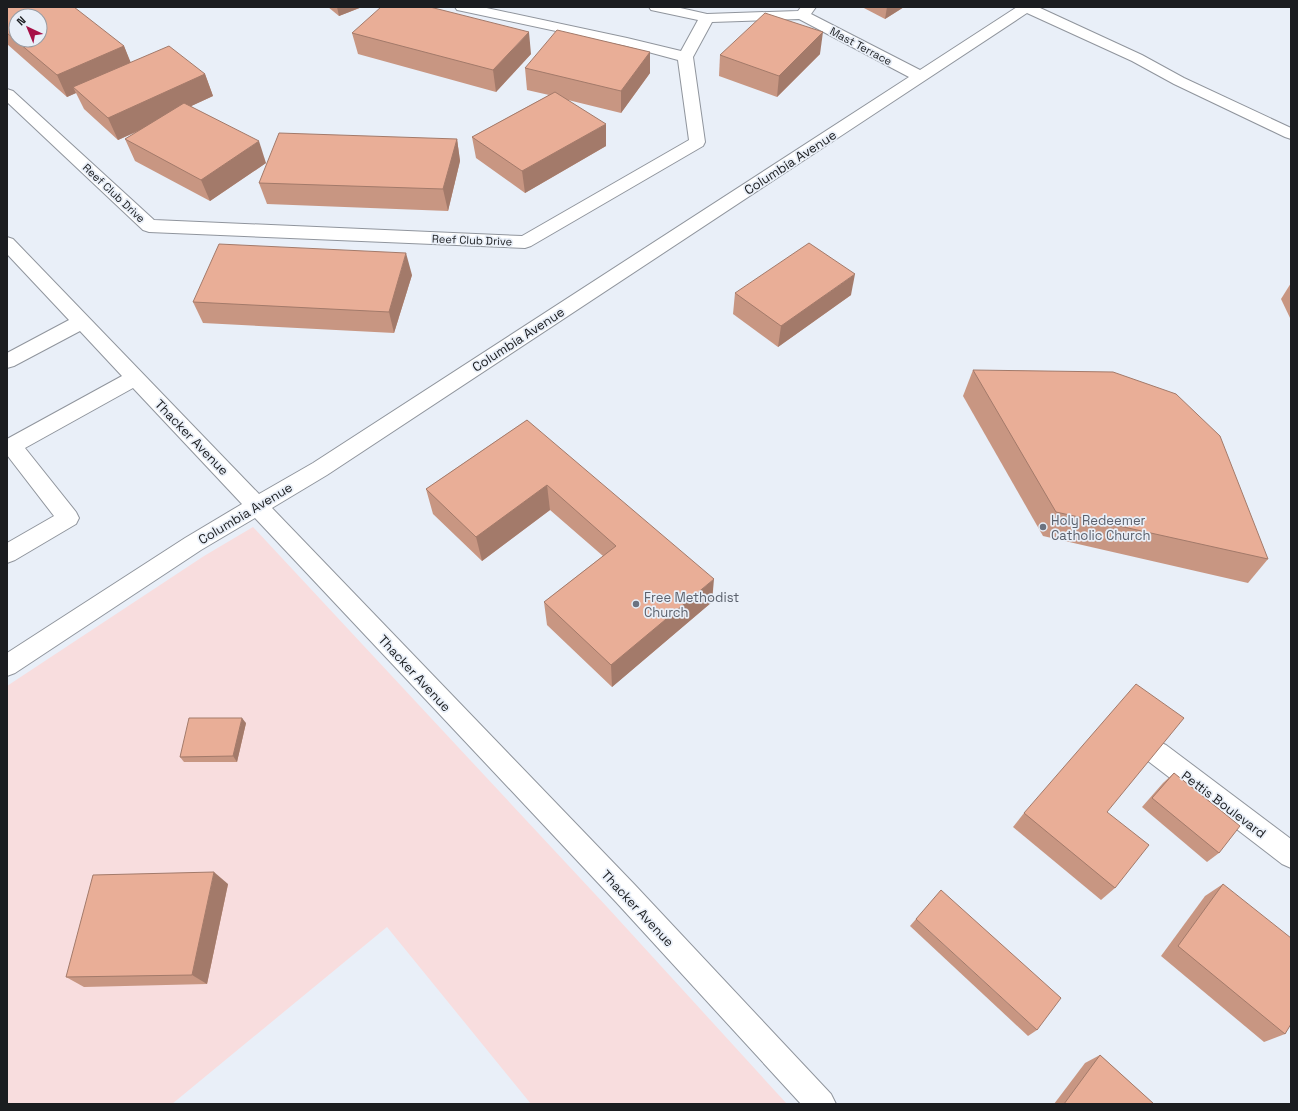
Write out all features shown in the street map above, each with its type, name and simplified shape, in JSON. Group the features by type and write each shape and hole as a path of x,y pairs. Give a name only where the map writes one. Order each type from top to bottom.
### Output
{"street":[{"path":"462,7 627,42 685,57 707,18"},
{"name":"Mast Terrace","path":"656,7 707,18 805,11 921,77"},
{"path":"1026,7 1137,58 1179,81 1291,134"},
{"name":"Columbia Avenue","path":"7,666 193,544 326,464 921,77 1026,7"},
{"name":"Reef Club Drive","path":"7,94 149,226 525,242 697,142 685,57"},
{"name":"Thacker Avenue","path":"7,243 258,505 625,893 821,1104"},
{"path":"7,361 82,322"},
{"path":"7,554 68,518 12,446 135,378"},
{"name":"Pettis Boulevard","path":"1157,754 1291,855"}],"shaded area":[{"path":"253,527 608,908 787,1104 531,1104 387,927 172,1104 7,1104 7,686 204,556"}],"building":[{"path":"7,7 74,7 124,46 57,75 25,48 48,48 48,8 8,8 8,34"},
{"path":"381,7 430,7 529,32 493,70 352,33"},
{"path":"765,13 823,32 779,76 720,55"},
{"path":"557,30 650,52 621,91 525,68"},
{"path":"169,46 205,74 108,118 73,87"},
{"path":"555,92 606,124 522,171 472,137"},
{"path":"184,103 259,141 201,180 125,139"},
{"path":"279,133 457,139 443,189 259,183"},
{"path":"809,243 855,274 781,326 735,293"},
{"path":"219,244 406,253 389,312 193,302"},
{"name":"Holy Redeemer Catholic Church","path":"973,370 1113,372 1176,394 1220,436 1268,559 1056,512"},
{"path":"527,420 714,579 611,665 544,602 616,546 547,485 476,537 426,489"},
{"path":"1136,684 1184,718 1107,812 1149,845 1115,888 1024,813"},
{"path":"189,718 242,718 233,756 180,757"},
{"path":"1174,773 1240,826 1219,853 1152,798"},
{"path":"214,872 192,975 66,977 93,875"},
{"path":"1223,884 1291,938 1291,1024 1285,1034 1178,946"},
{"path":"941,890 1061,998 1037,1030 916,919"},
{"path":"1100,1055 1154,1104 1064,1104"}],"place":[{"name":"Holy Redeemer Catholic Church","path":"1043,527"},
{"name":"Free Methodist Church","path":"636,604"}]}
